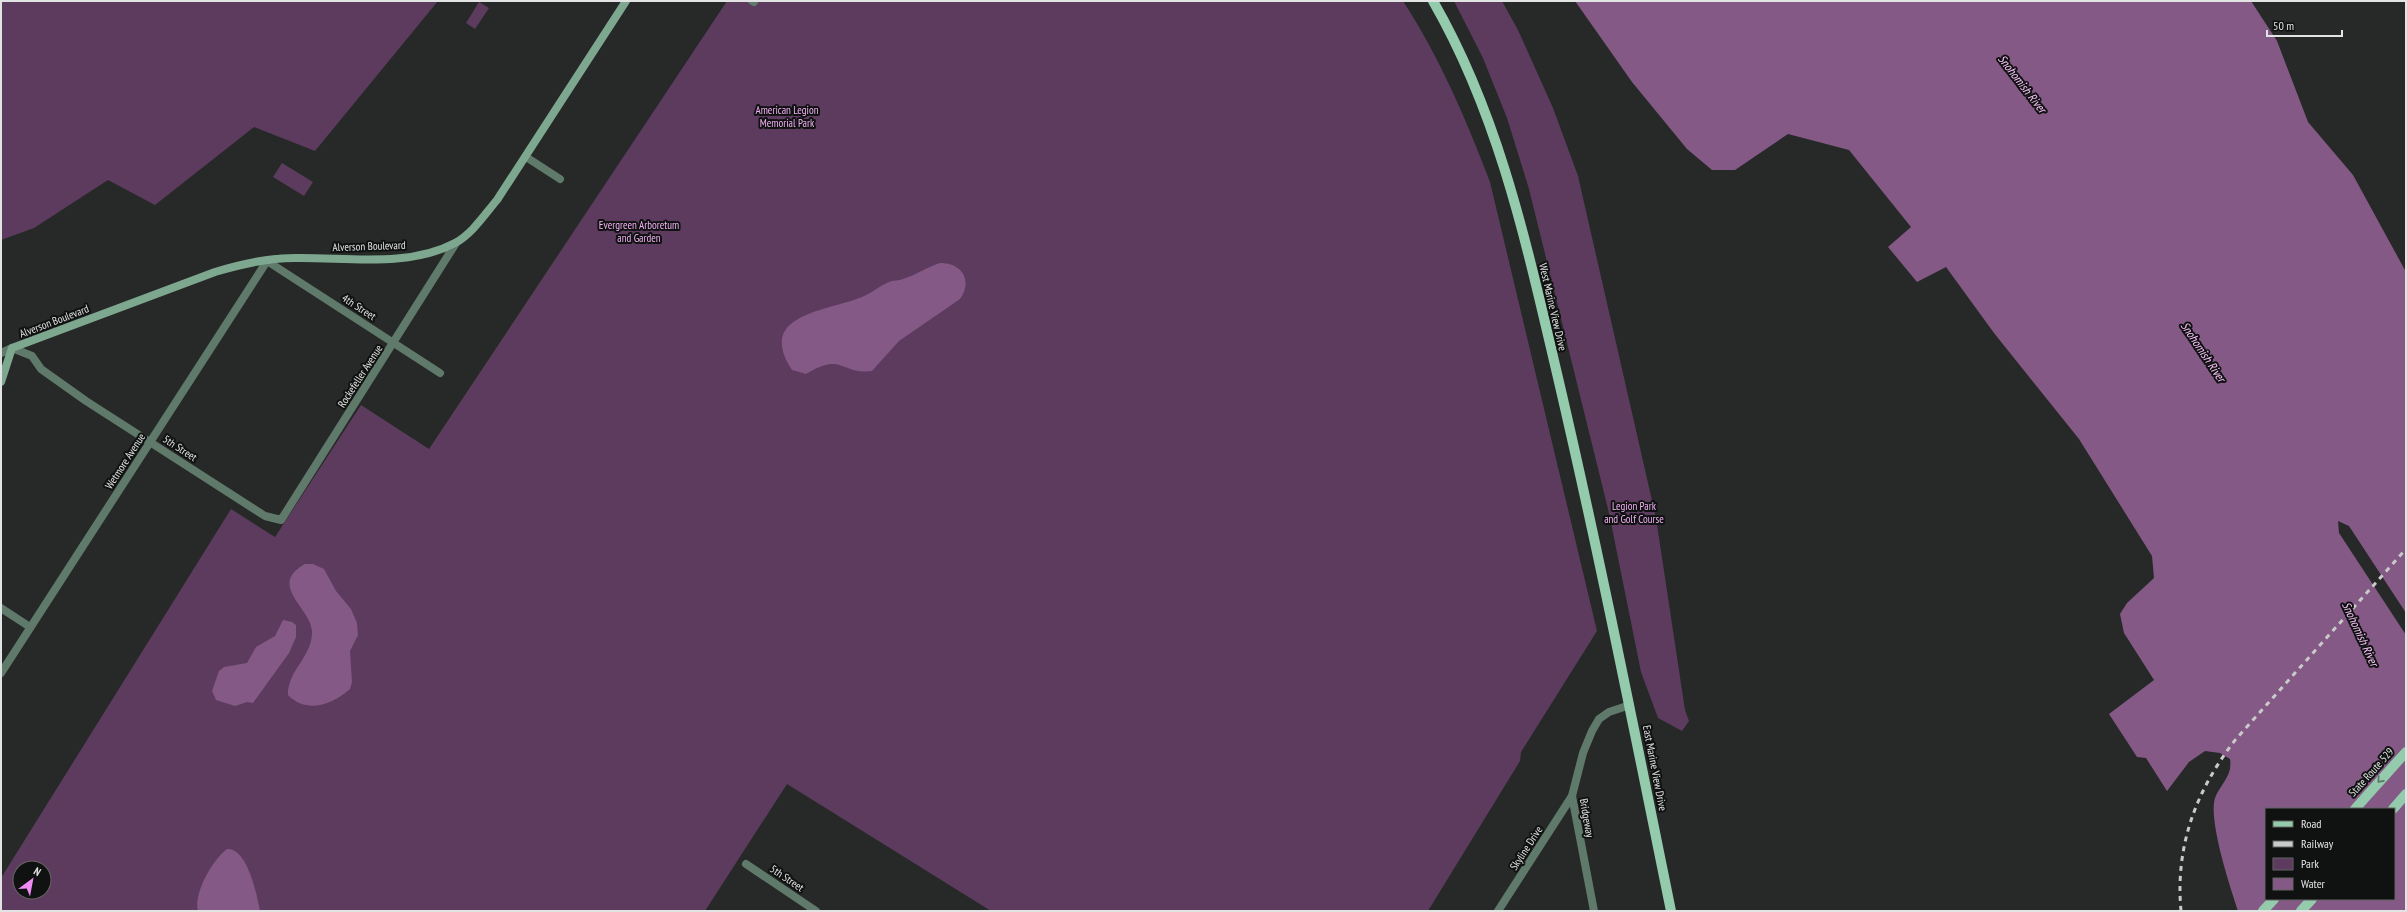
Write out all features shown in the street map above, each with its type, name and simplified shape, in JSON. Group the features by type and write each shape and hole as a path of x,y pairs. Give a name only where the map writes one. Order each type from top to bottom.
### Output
{"main road":[{"name":"Alverson Boulevard","path":"12,348 215,272 238,265 294,258 395,258 436,250 456,243 475,226 498,200 626,1"},
{"name":"West Marine View Drive","path":"1432,1 1477,90 1501,155 1520,215 1576,454 1613,630"},
{"path":"1,382 12,348"},
{"name":"East Marine View Drive","path":"1613,630 1630,705 1671,911"},
{"name":"State Route 529","path":"2356,808 2406,752"},
{"path":"2393,808 2406,794"},
{"path":"2263,911 2273,900"},
{"path":"2301,911 2311,900"}],"street":[{"path":"526,157 560,179"},
{"name":"Rockefeller Avenue","path":"282,520 456,243"},
{"name":"4th Street","path":"267,261 440,373"},
{"name":"Wetmore Avenue","path":"1,673 267,261"},
{"name":"Alverson Boulevard","path":"1,353 12,348"},
{"name":"5th Street","path":"12,348 32,356 41,369 265,516 282,520"},
{"path":"1,608 30,628"},
{"name":"Bridgeway","path":"1594,911 1572,796 1583,753 1592,731 1599,720 1609,712 1630,705"},
{"name":"Skyline Drive","path":"1498,911 1572,796"},
{"name":"5th Street","path":"746,864 816,911"}],"green space":[{"path":"1,1 438,1 315,151 254,127 155,205 108,180 34,228 1,240"},
{"path":"727,1 1403,1 1429,44 1451,89 1490,182 1597,631 1521,752 1520,761 1428,911 991,911 787,784 705,911 1,911 1,878 12,860 12,900 52,900 52,860 12,860 231,509 275,537 361,405 429,449"},
{"name":"Legion Park and Golf Course","path":"1454,1 1502,1 1518,30 1553,108 1578,176 1656,518 1685,710 1689,721 1682,731 1658,718 1641,672 1609,513 1529,189 1507,118 1483,58"},
{"path":"479,2 489,8 475,29 466,23"},
{"path":"282,163 313,182 304,196 273,177"}],"water":[{"name":"Snohomish River","path":"1575,1 2251,1 2277,41 2308,122 2353,175 2406,272 2406,911 2238,911 2217,837 2214,808 2217,793 2230,770 2230,759 2220,753 2205,751 2189,762 2167,791 2146,758 2137,757 2109,714 2154,680 2124,633 2120,614 2127,603 2154,578 2152,556 2079,439 1994,333 1946,267 1917,282 1888,247 1911,227 1849,150 1788,134 1735,170 1712,170 1687,149 1632,82"},
{"path":"940,263 954,266 963,274 965,285 964,292 960,299 899,341 872,371 854,370 835,364 828,364 818,367 806,374 792,370 783,351 783,337 789,326 800,318 815,311 862,297 882,285 892,281 901,280"},
{"path":"305,564 313,564 324,569 336,591 351,609 357,623 358,635 350,651 352,682 350,689 343,695 327,703 311,706 295,701 288,695 291,678 305,656 311,640 312,631 310,622 290,588 290,580 294,572"},
{"path":"283,620 292,622 296,625 296,637 289,653 253,703 247,702 235,706 216,700 212,691 219,671 224,667 247,663 256,647 275,636"},
{"path":"227,849 234,851 241,856 246,864 257,895 260,911 198,911 198,896 205,877 216,861"}],"pier":[{"path":"2338,521 2349,526 2406,613 2406,635 2339,533"}],"railway":[{"path":"2181,911 2181,864 2185,841 2199,799 2222,758 2236,739 2406,549"}],"park label":[{"name":"American Legion Memorial Park","path":"787,116"},
{"name":"Evergreen Arboretum and Garden","path":"639,231"}]}
